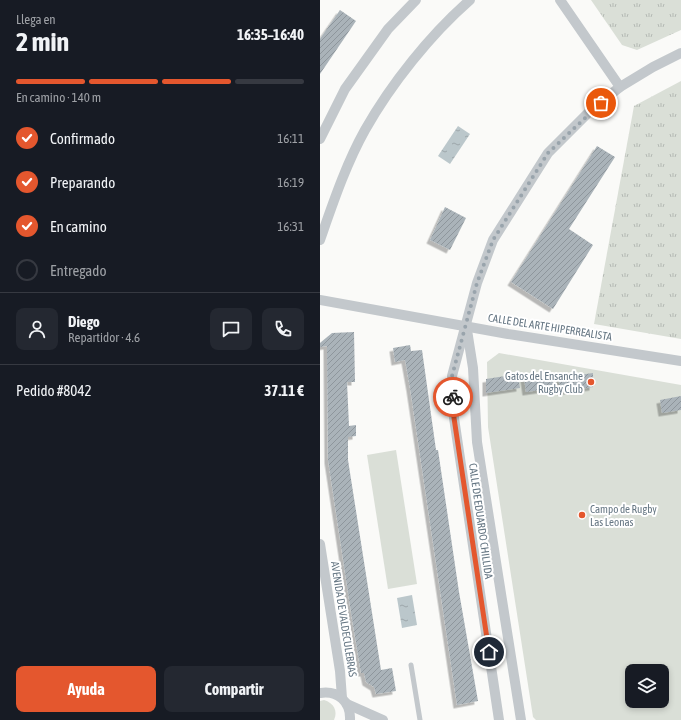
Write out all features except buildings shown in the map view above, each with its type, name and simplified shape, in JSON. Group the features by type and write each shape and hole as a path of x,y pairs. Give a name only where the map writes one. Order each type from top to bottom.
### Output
{"street":[{"path":"320,139 349,83 388,29 416,0"},
{"path":"320,240 335,197 365,131 403,74 453,15 470,0"},
{"path":"560,0 620,87"},
{"name":"CALLE DE EDUARDO CHILLIDA","path":"499,720 454,418 452,376 477,283 493,240 548,153 591,110 620,87 653,67 681,53"},
{"name":"CALLE DEL ARTE HIPERREALISTA","path":"320,300 466,326 681,360"},
{"name":"CALLE DE EDUARDO CHILLIDA","path":"466,326 473,368 477,442 521,720"},
{"name":"AVENIDA DE VALDECULEBRAS","path":"320,544 344,701 349,709 350,720"},
{"path":"320,693 328,692 383,720"}],"lane":[{"path":"411,664 420,720"}],"green space":[{"path":"591,0 681,0 681,30 637,50 622,45"},
{"path":"681,81 681,339 594,324 634,106"},
{"path":"499,353 681,385 681,720 536,720 533,717 488,427 487,362"},
{"path":"396,450 417,584 388,589 367,455"},
{"path":"324,700 333,705 336,714 334,720 320,720 320,701"}],"water":[{"path":"458,126 470,134 450,164 438,156"},
{"path":"412,595 417,625 402,628 397,598"}],"way so far":[{"path":"453,397 452,376 477,283 493,240 548,153 591,110 601,103"}],"place":[{"name":"Gatos del Ensanche Rugby Club","path":"591,382"},
{"name":"Campo de Rugby Las Leonas","path":"582,515"}],"route":[{"path":"453,397 454,418 489,652"}]}
